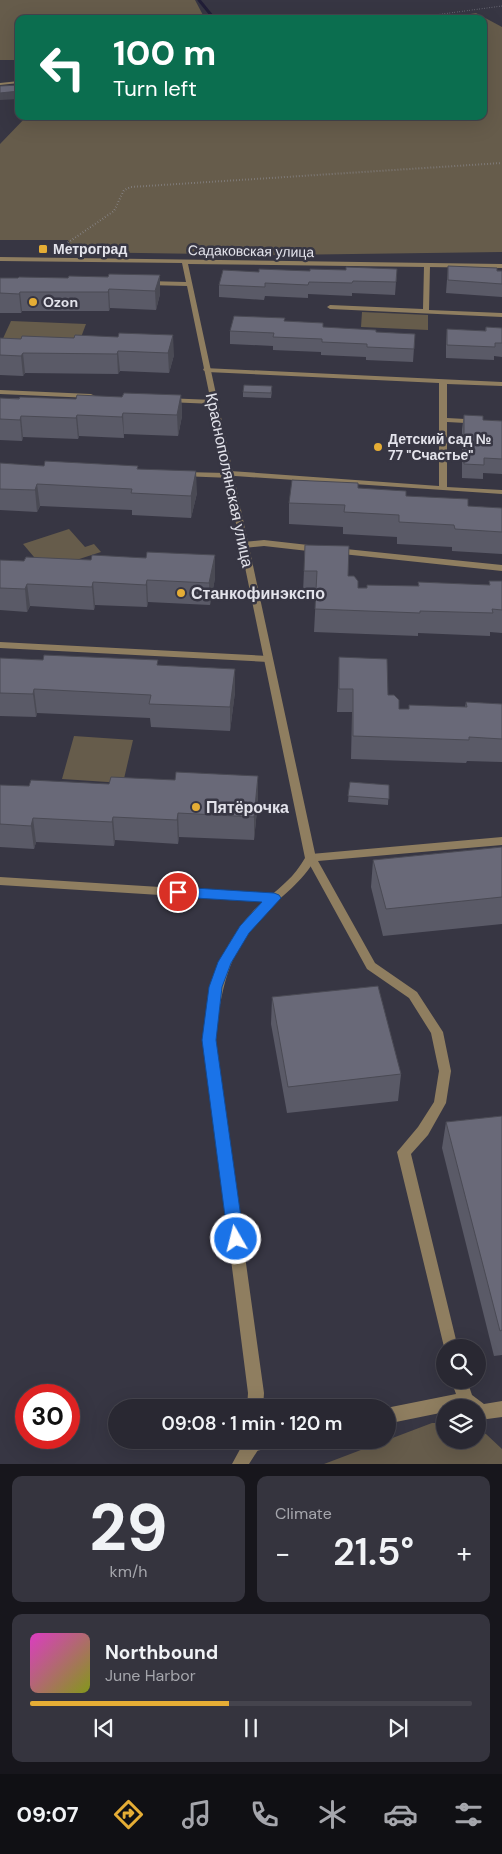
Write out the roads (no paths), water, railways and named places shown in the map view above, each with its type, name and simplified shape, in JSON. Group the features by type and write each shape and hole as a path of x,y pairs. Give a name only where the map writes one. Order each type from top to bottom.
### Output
{"street":[{"path":"0,84 15,82"},
{"name":"Садаковская улица","path":"0,259 502,266"},
{"name":"Краснополянская улица","path":"185,262 188,284 311,858 370,966 413,996 437,1032 446,1071 440,1102 423,1132 404,1152 449,1339"},
{"path":"426,312 427,266"},
{"path":"142,283 188,284"},
{"path":"330,307 502,315"},
{"path":"207,370 502,384"},
{"path":"443,488 444,382"},
{"path":"0,392 97,396"},
{"path":"156,399 214,402"},
{"path":"443,420 502,423"},
{"path":"180,473 230,474 502,492"},
{"path":"244,545 264,543 502,568"},
{"path":"0,645 268,659"},
{"path":"256,1399 209,1040 216,987 225,962 244,929 274,898 289,886 311,858 502,842"},
{"path":"0,881 274,898"},
{"path":"486,1411 502,1409"},
{"path":"396,1415 436,1410"},
{"path":"240,1464 248,1449"}],"waterway":[{"path":"199,0 211,15"}],"place":[{"name":"Метроград","path":"43,249"},
{"name":"Ozon","path":"33,302"},
{"name":"Детский сад № 77 \"Счастье\"","path":"378,447"},
{"name":"Станкофинэкспо","path":"181,593"},
{"name":"Пятёрочка","path":"196,807"}]}
